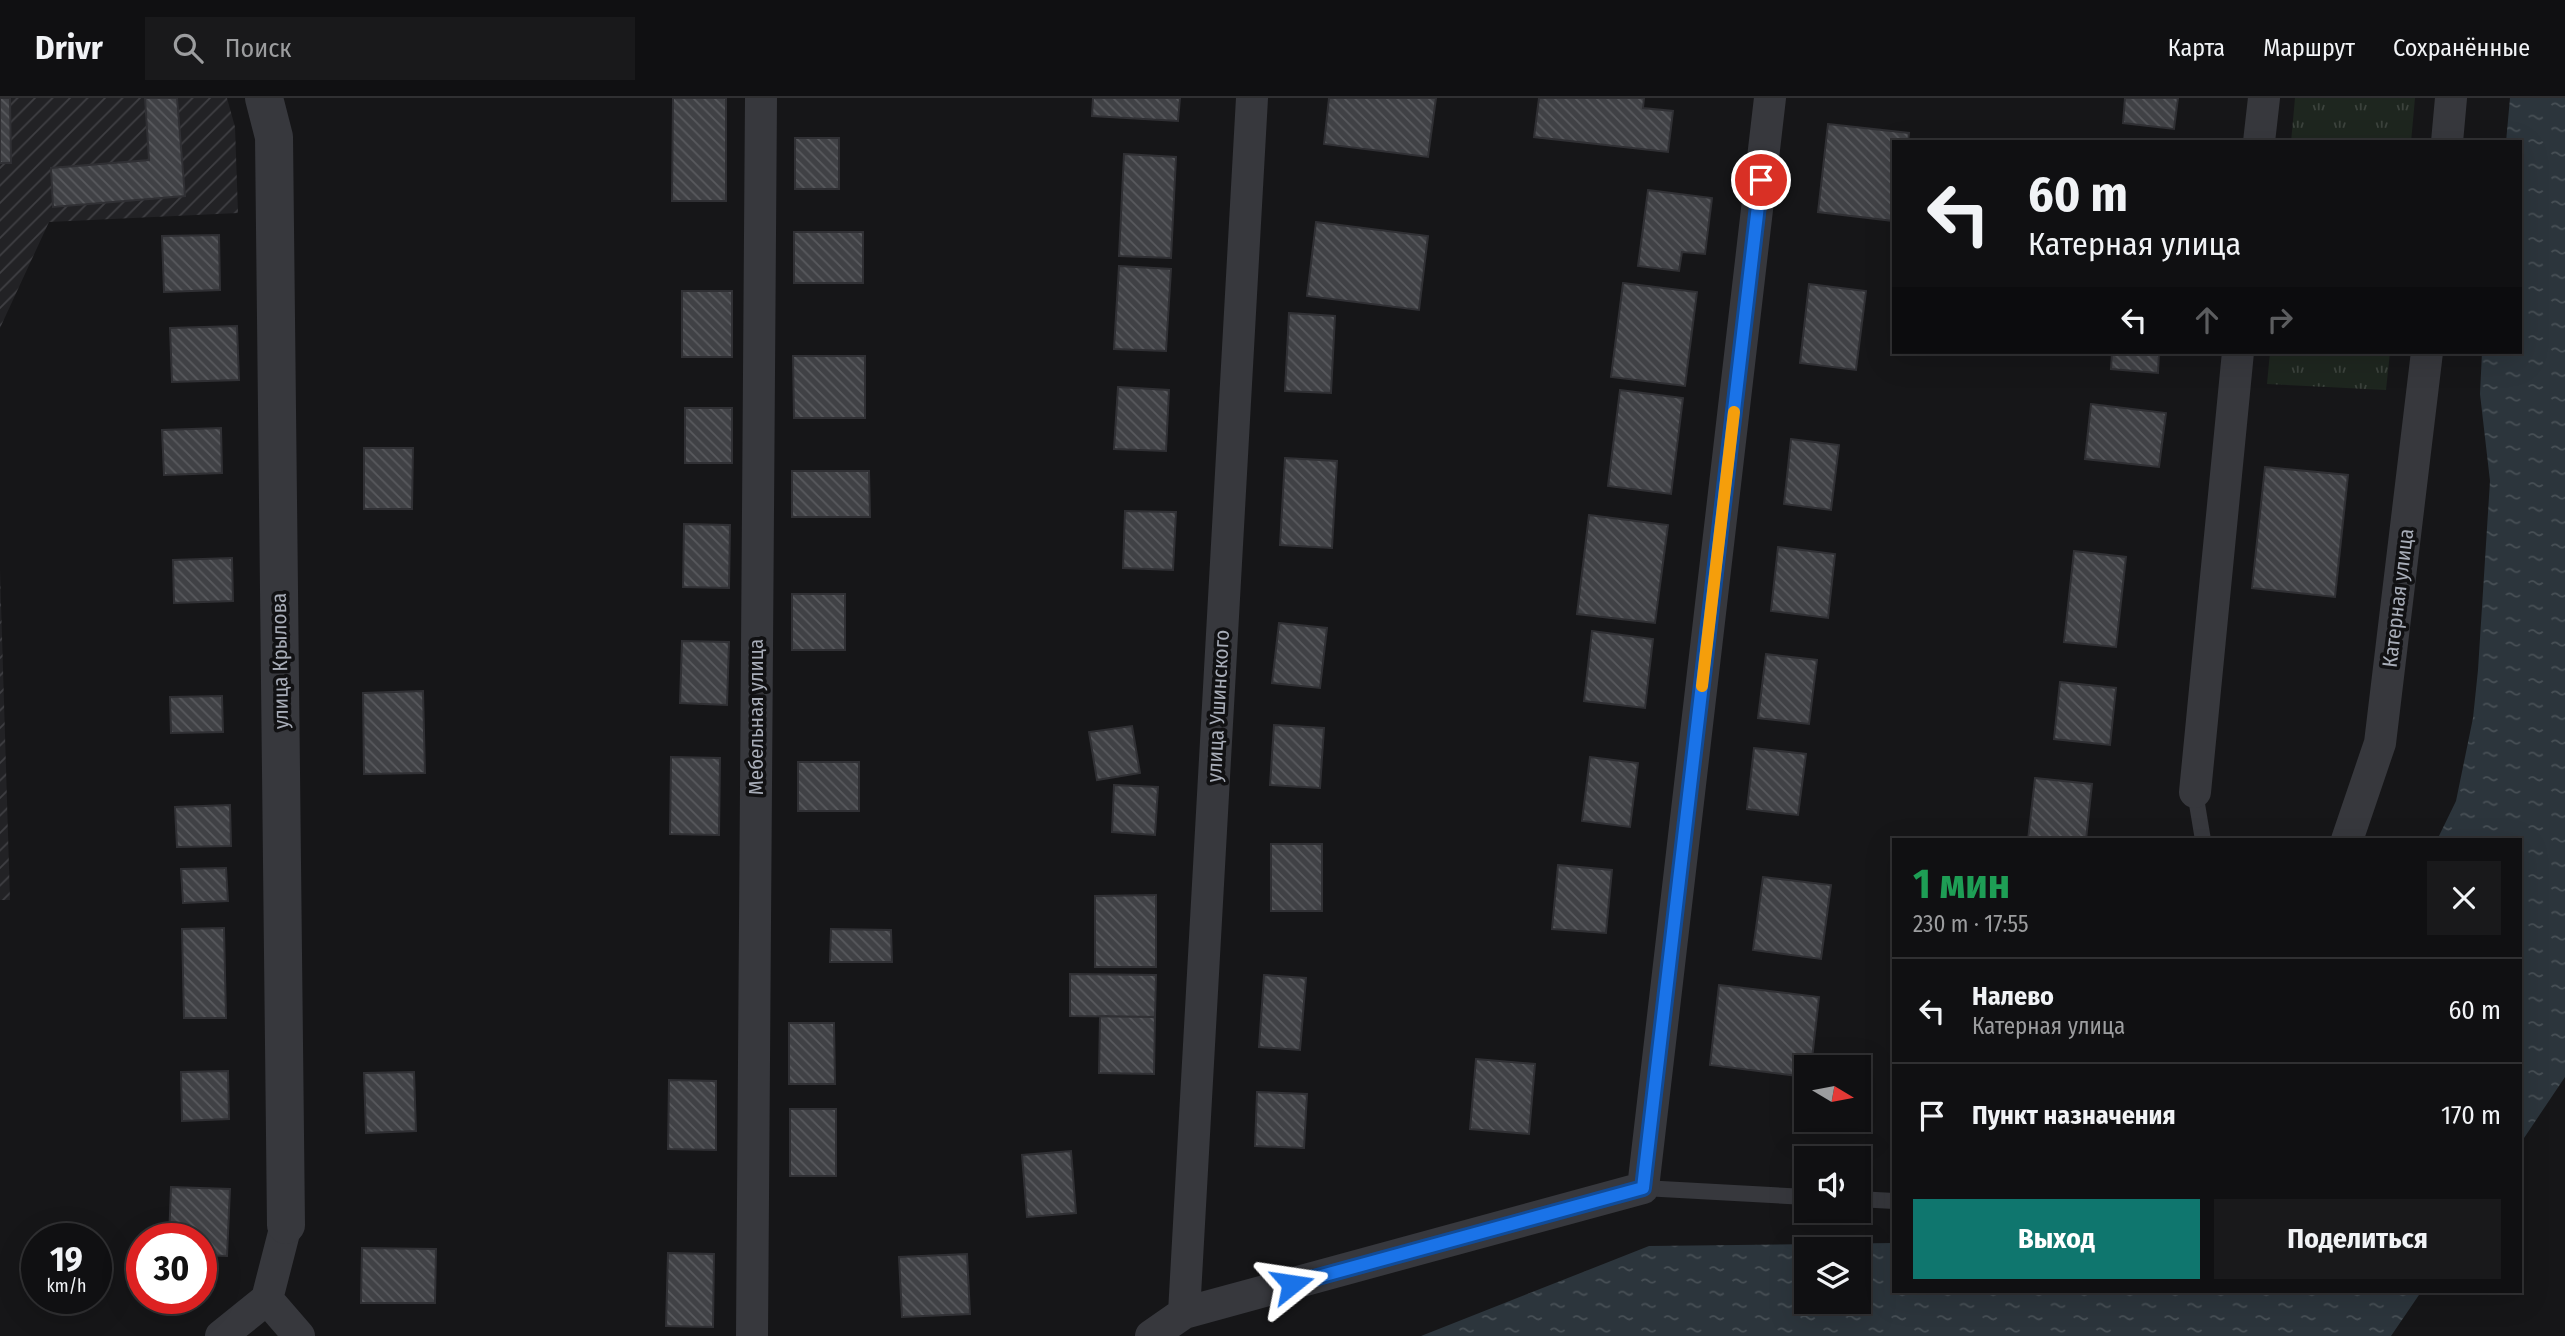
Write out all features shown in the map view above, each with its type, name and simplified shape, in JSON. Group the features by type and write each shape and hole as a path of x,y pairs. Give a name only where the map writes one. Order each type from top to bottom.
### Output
{"street":[{"name":"улица Крылова","path":"264,98 274,137 286,1225"},
{"name":"Мебельная улица","path":"752,1336 761,98"},
{"name":"улица Ушинского","path":"1184,1313 1252,98"},
{"path":"1151,1336 1184,1313 1643,1188 1770,98"},
{"path":"2259,140 2264,98"},
{"path":"2447,140 2451,98"},
{"path":"2195,792 2238,354"},
{"name":"Катерная улица","path":"2348,838 2380,744 2427,354"},
{"path":"221,1336 267,1299 286,1225"},
{"path":"267,1299 299,1336"}],"lane":[{"path":"2195,792 2203,838"},
{"path":"1643,1188 1794,1195"},
{"path":"1871,1200 1892,1201"}],"shaded area":[{"path":"0,98 227,98 235,127 238,213 49,222 0,328"},
{"path":"0,570 10,900 0,900"}],"green space":[{"path":"2295,98 2415,98 2411,140 2291,140"},
{"path":"2270,354 2390,354 2386,390 2267,384"}],"water":[{"path":"2510,98 2565,98 2565,1077 2522,1141 2522,838 2438,838 2456,801 2473,718 2478,670 2490,481 2480,394 2482,354 2522,354 2522,140 2506,140"},
{"path":"1871,1243 1892,1243 1892,1293 2420,1293 2391,1336 1421,1336 1649,1246 1794,1244 1794,1314 1871,1314"}],"building":[{"path":"0,98 10,98 11,163 0,163"},
{"path":"145,98 177,98 185,196 53,207 51,168 149,160"},
{"path":"673,98 726,98 726,201 672,201"},
{"path":"1093,98 1180,98 1178,121 1092,116"},
{"path":"1329,98 1436,98 1428,157 1324,144"},
{"path":"1539,98 1644,98 1643,108 1673,111 1668,152 1534,137"},
{"path":"2125,98 2178,98 2174,129 2123,123"},
{"path":"1828,124 1909,133 1908,140 1892,140 1892,221 1818,212"},
{"path":"795,138 839,138 839,189 795,189"},
{"path":"1124,154 1176,157 1171,258 1119,256"},
{"path":"1648,190 1712,198 1705,254 1682,252 1679,271 1638,266"},
{"path":"1316,222 1428,236 1419,310 1307,296"},
{"path":"794,232 863,232 863,283 794,283"},
{"path":"219,235 220,290 164,292 162,236"},
{"path":"1119,266 1171,269 1166,351 1114,349"},
{"path":"1623,283 1697,292 1685,386 1611,377"},
{"path":"1809,284 1866,291 1856,370 1800,363"},
{"path":"682,291 732,291 732,357 682,357"},
{"path":"1289,313 1335,316 1331,393 1285,391"},
{"path":"237,326 239,380 172,382 170,328"},
{"path":"2112,354 2159,354 2158,373 2111,369"},
{"path":"793,356 865,356 865,418 794,418"},
{"path":"1118,387 1169,390 1166,451 1114,449"},
{"path":"1620,390 1683,398 1671,494 1608,486"},
{"path":"2091,404 2166,413 2159,467 2085,459"},
{"path":"685,408 732,408 732,463 685,463"},
{"path":"221,428 222,473 164,475 162,430"},
{"path":"1791,439 1839,445 1831,510 1784,504"},
{"path":"364,448 413,448 412,509 364,509"},
{"path":"1285,458 1337,461 1332,548 1280,545"},
{"path":"2265,467 2348,475 2335,597 2252,588"},
{"path":"792,471 869,471 870,517 792,517"},
{"path":"1125,511 1176,512 1173,570 1123,568"},
{"path":"1589,515 1668,525 1655,623 1577,614"},
{"path":"684,524 730,525 729,588 683,587"},
{"path":"1778,547 1835,554 1828,618 1771,611"},
{"path":"2074,551 2126,557 2116,647 2064,642"},
{"path":"232,558 233,601 174,603 173,560"},
{"path":"792,594 845,594 845,650 792,650"},
{"path":"1279,623 1327,628 1320,688 1272,683"},
{"path":"1592,631 1653,639 1645,708 1584,701"},
{"path":"682,641 729,642 727,705 680,703"},
{"path":"1766,654 1817,660 1809,724 1758,718"},
{"path":"2060,682 2116,688 2110,745 2054,739"},
{"path":"423,691 425,773 364,774 363,693"},
{"path":"222,696 223,732 171,733 170,697"},
{"path":"1274,725 1324,728 1320,788 1270,785"},
{"path":"1132,726 1140,773 1097,780 1089,732"},
{"path":"1754,748 1806,754 1798,815 1747,809"},
{"path":"671,757 720,758 719,835 670,834"},
{"path":"1590,757 1638,763 1630,827 1582,821"},
{"path":"798,762 859,762 859,811 798,811"},
{"path":"2035,778 2092,784 2086,838 2028,838"},
{"path":"1114,785 1158,787 1155,835 1112,832"},
{"path":"230,805 231,846 177,847 175,807"},
{"path":"1271,844 1322,844 1322,911 1271,911"},
{"path":"1558,865 1612,870 1606,933 1552,929"},
{"path":"226,868 228,901 183,903 181,869"},
{"path":"1763,877 1831,885 1821,959 1753,950"},
{"path":"1156,895 1156,967 1095,967 1095,896"},
{"path":"224,928 226,1018 184,1018 182,929"},
{"path":"831,929 891,930 892,962 830,962"},
{"path":"1070,974 1156,975 1155,1017 1070,1016"},
{"path":"1264,975 1306,978 1300,1050 1259,1047"},
{"path":"1719,985 1819,997 1812,1055 1794,1055 1794,1076 1710,1065"},
{"path":"1100,1016 1155,1017 1154,1074 1099,1073"},
{"path":"789,1023 834,1023 835,1084 789,1084"},
{"path":"1476,1059 1535,1064 1529,1134 1470,1129"},
{"path":"228,1071 229,1119 182,1121 181,1072"},
{"path":"414,1072 416,1131 366,1133 364,1073"},
{"path":"669,1080 716,1081 716,1150 668,1149"},
{"path":"1257,1092 1307,1094 1304,1148 1255,1146"},
{"path":"790,1109 836,1109 836,1176 790,1176"},
{"path":"1071,1151 1076,1213 1027,1217 1022,1155"},
{"path":"171,1187 230,1189 227,1256 217,1256 217,1223 170,1223"},
{"path":"362,1248 436,1249 435,1303 361,1303"},
{"path":"668,1253 714,1254 713,1327 666,1326"},
{"path":"967,1254 970,1314 902,1317 899,1257"}],"slow traffic":[{"path":"1702,686 1734,412"}],"route":[{"path":"1292,1284 1643,1188 1761,180"}]}
